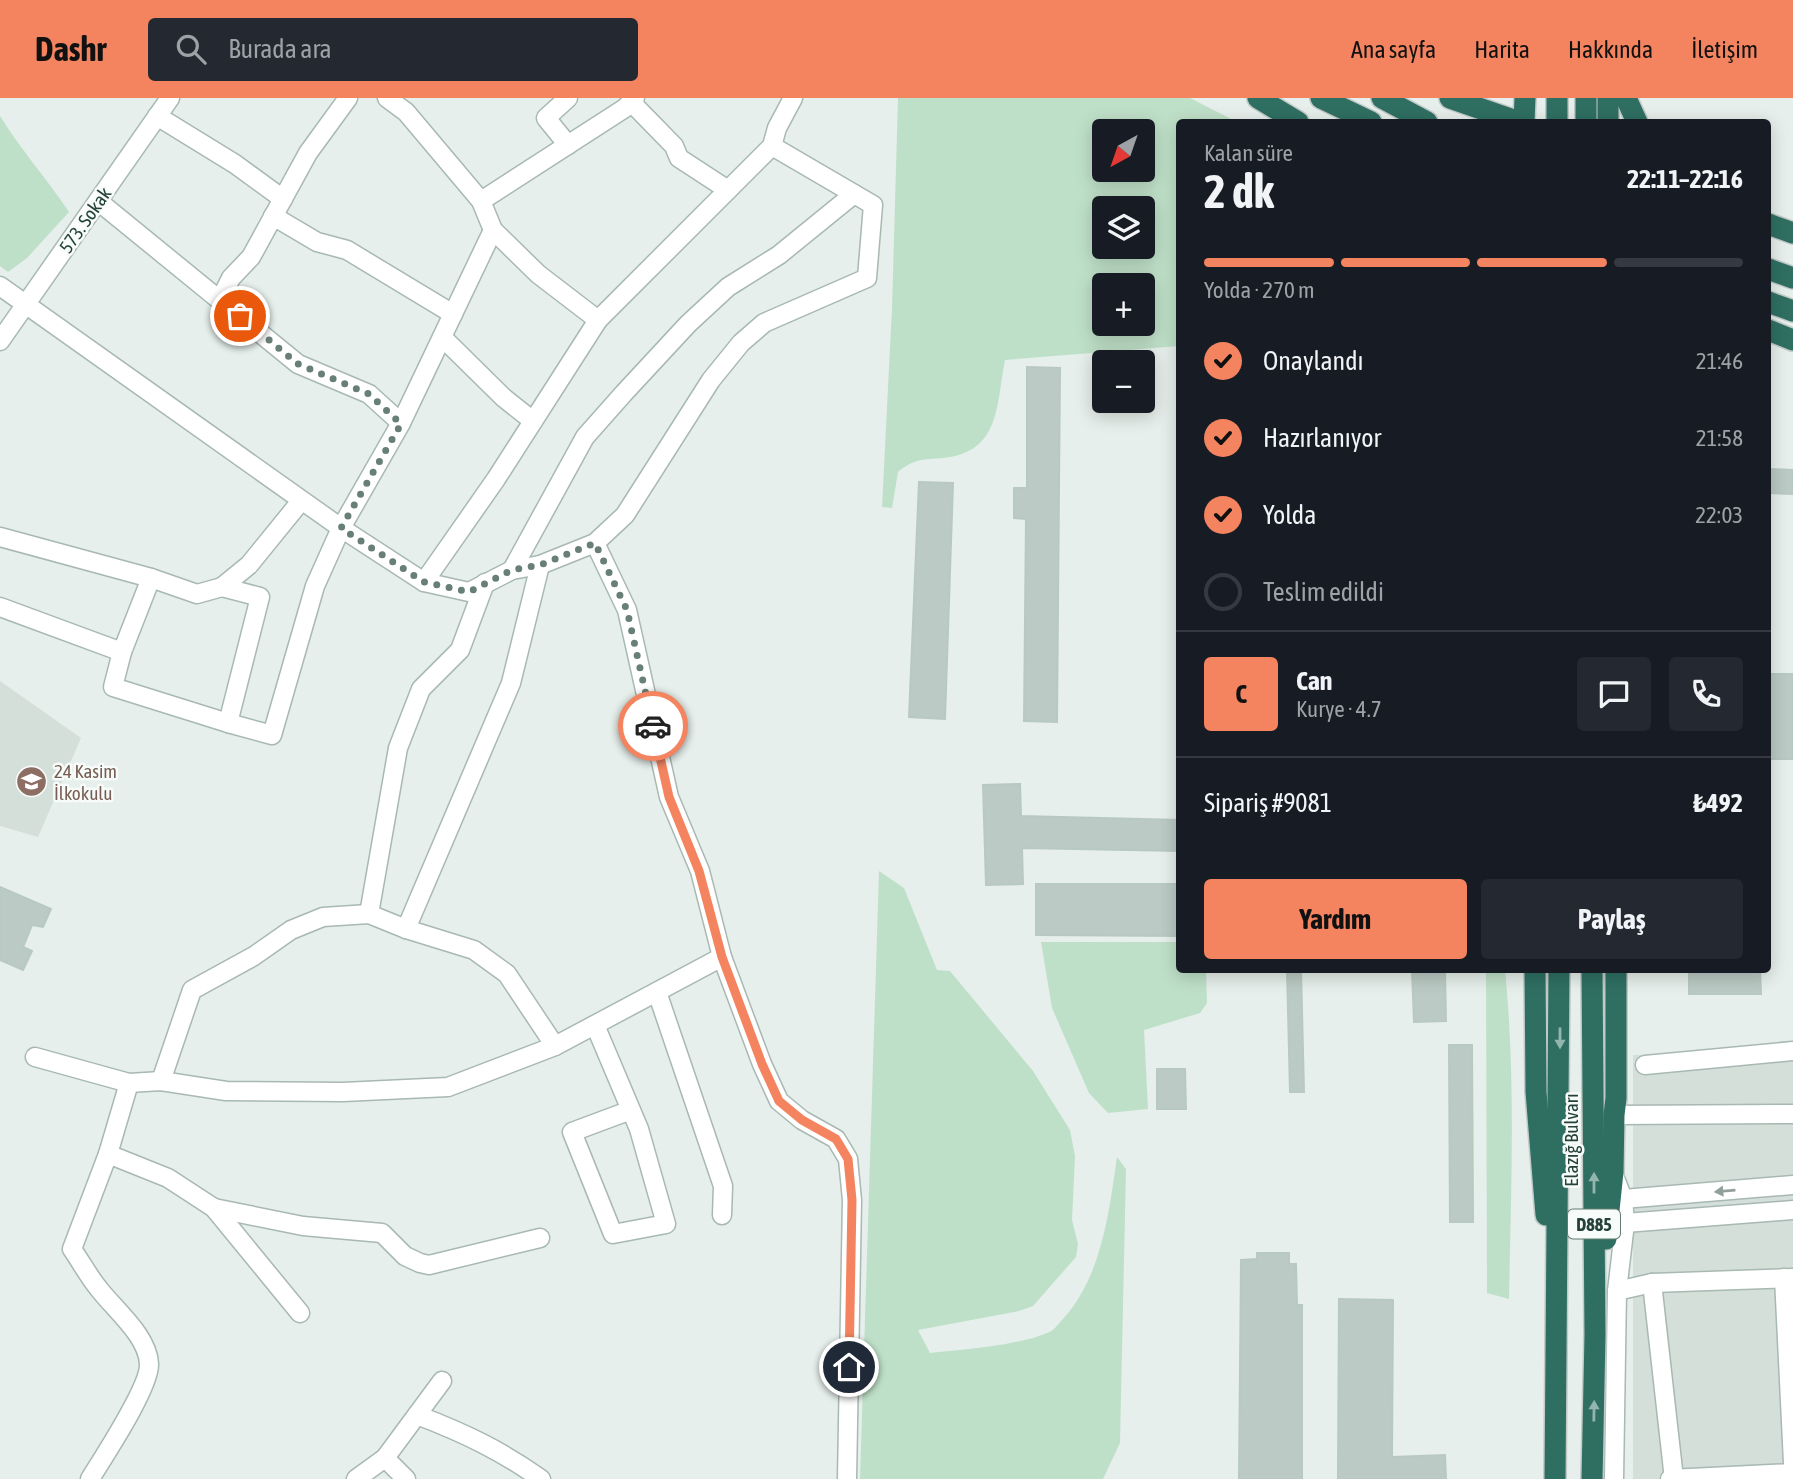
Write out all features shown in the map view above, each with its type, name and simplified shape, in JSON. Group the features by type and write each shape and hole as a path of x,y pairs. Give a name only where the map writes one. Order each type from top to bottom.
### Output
{"highway":[{"path":"1258,98 1293,119"},
{"path":"1321,98 1365,119"},
{"path":"1382,98 1421,119"},
{"path":"1440,98 1469,119"},
{"path":"1450,98 1513,119"},
{"path":"1522,119 1525,98"},
{"path":"1557,98 1557,119"},
{"path":"1586,98 1586,119"},
{"path":"1608,98 1608,119"},
{"path":"1626,98 1636,119"},
{"path":"1771,225 1793,233"},
{"path":"1771,270 1793,278"},
{"path":"1771,303 1793,311"},
{"path":"1771,331 1793,340"},
{"path":"1535,973 1536,1092 1557,1343"},
{"name":"Elazığ Bulvarı","path":"1555,1479 1559,973"},
{"name":"Elazığ Bulvarı","path":"1592,973 1595,1335 1592,1479"},
{"path":"1595,1335 1613,1172 1616,973"}],"street":[{"name":"573. Sokak","path":"0,341 170,98"},
{"path":"220,300 230,278 251,257 308,153 348,98"},
{"path":"387,98 406,112 481,201 493,230 538,274 598,320"},
{"path":"568,98 546,118 568,145"},
{"path":"424,582 496,479 598,320 772,146 777,128 793,98"},
{"path":"481,201 625,108 633,100 674,146 680,158 729,190"},
{"path":"157,116 235,164 283,199"},
{"path":"0,286 341,528 424,582 469,592 512,570 540,565 595,543 625,516 711,380 741,343 764,323 867,278 873,205 772,146"},
{"path":"512,570 585,437 624,393 688,324 728,287 779,256 854,194"},
{"path":"98,201 298,364 369,394 401,424"},
{"path":"273,216 317,242 347,250 453,314"},
{"path":"151,578 122,652 113,687 272,735 315,586 341,528 401,424 493,230"},
{"path":"442,337 504,398 533,421"},
{"path":"0,537 151,578 197,594 222,587 249,565 301,500"},
{"path":"595,543 627,610 669,797 699,871 722,957 762,1064 779,1101 802,1120 836,1139 848,1159 852,1200 847,1479"},
{"path":"406,929 511,683 540,565"},
{"path":"369,914 398,748 421,688 460,650 485,583"},
{"path":"222,587 260,597 228,723"},
{"path":"0,607 122,652"},
{"path":"161,1081 192,990 254,956 291,930 323,917 369,914 406,929 474,950 507,974 555,1046"},
{"path":"35,1057 129,1083 161,1081 226,1091 343,1093 448,1087 555,1046 722,957"},
{"path":"657,992 723,1186 722,1215"},
{"path":"595,1025 631,1110 639,1129 666,1224 613,1234 572,1132 631,1110"},
{"path":"1645,1065 1793,1051"},
{"path":"90,1479 147,1379 149,1365 145,1350 127,1320 99,1290 72,1249 108,1154 129,1083"},
{"path":"1614,1115 1793,1114"},
{"path":"108,1154 168,1178 214,1208 300,1312"},
{"path":"1613,1172 1623,1199 1625,1223 1617,1291 1614,1479"},
{"path":"1623,1199 1793,1185"},
{"path":"214,1208 303,1226 382,1233 405,1256 429,1265 540,1238"},
{"path":"1625,1223 1793,1210"},
{"path":"1617,1291 1652,1283 1788,1278 1793,1463"},
{"path":"1652,1283 1672,1479 1793,1473"},
{"path":"356,1479 385,1458 442,1381"},
{"path":"417,1415 472,1436 531,1476"},
{"path":"385,1458 406,1479"}],"shaded area":[{"name":"24 Kasim İlkokulu","path":"0,681 81,738 38,837 0,826"},
{"path":"1793,1052 1793,1479 1633,1479 1633,1055"}],"green space":[{"path":"898,98 1190,98 1231,119 1176,119 1176,346 1092,350 1092,353 1005,360 997,409 986,436 962,454 919,460 898,472 892,508 882,507 892,308"},
{"path":"0,116 69,212 27,258 8,272 0,266"},
{"path":"879,871 904,888 937,970 950,971 1033,1071 1070,1130 1075,1156 1072,1220 1078,1244 1076,1257 1033,1306 918,1330 930,1353 1006,1344 1054,1329 1076,1302 1095,1263 1107,1221 1117,1157 1126,1169 1120,1443 1103,1479 860,1479"},
{"path":"1041,942 1176,942 1176,973 1206,973 1207,1003 1200,1013 1144,1030 1148,1109 1108,1113 1089,1093 1052,1008"},
{"path":"1486,973 1505,973 1511,1052 1512,1134 1509,1299 1487,1293"}],"building":[{"path":"1027,367 1060,368 1057,722 1024,721 1026,519 1014,518 1014,488 1027,488"},
{"path":"1771,469 1793,470 1793,494 1771,493"},
{"path":"919,482 953,483 945,719 909,717"},
{"path":"1771,674 1793,674 1793,759 1771,759"},
{"path":"1020,784 1021,816 1176,820 1176,851 1022,848 1023,884 986,885 983,785"},
{"path":"1036,884 1176,884 1176,936 1036,935"},
{"path":"0,887 51,909 43,927 32,925 23,947 32,951 23,970 0,960"},
{"path":"1287,973 1301,973 1304,1092 1290,1092"},
{"path":"1412,973 1445,973 1446,1021 1414,1022"},
{"path":"1689,973 1760,973 1761,994 1689,994"},
{"path":"1449,1045 1472,1045 1473,1222 1450,1222"},
{"path":"1157,1069 1185,1069 1186,1109 1157,1109"},
{"path":"1257,1253 1289,1253 1289,1264 1296,1264 1297,1305 1302,1305 1302,1479 1239,1479 1241,1260 1257,1259"},
{"path":"1339,1299 1393,1300 1392,1457 1445,1455 1446,1479 1338,1479"}],"way so far":[{"path":"240,316 298,364 369,394 401,424 341,528 361,542 424,582 469,592 512,570 540,565 595,543 627,610 653,726"}],"place":[{"name":"24 Kasim İlkokulu","path":"31,782"}],"route":[{"path":"653,726 669,797 699,871 722,957 762,1064 779,1101 802,1120 836,1139 848,1159 852,1200 849,1367"}]}
